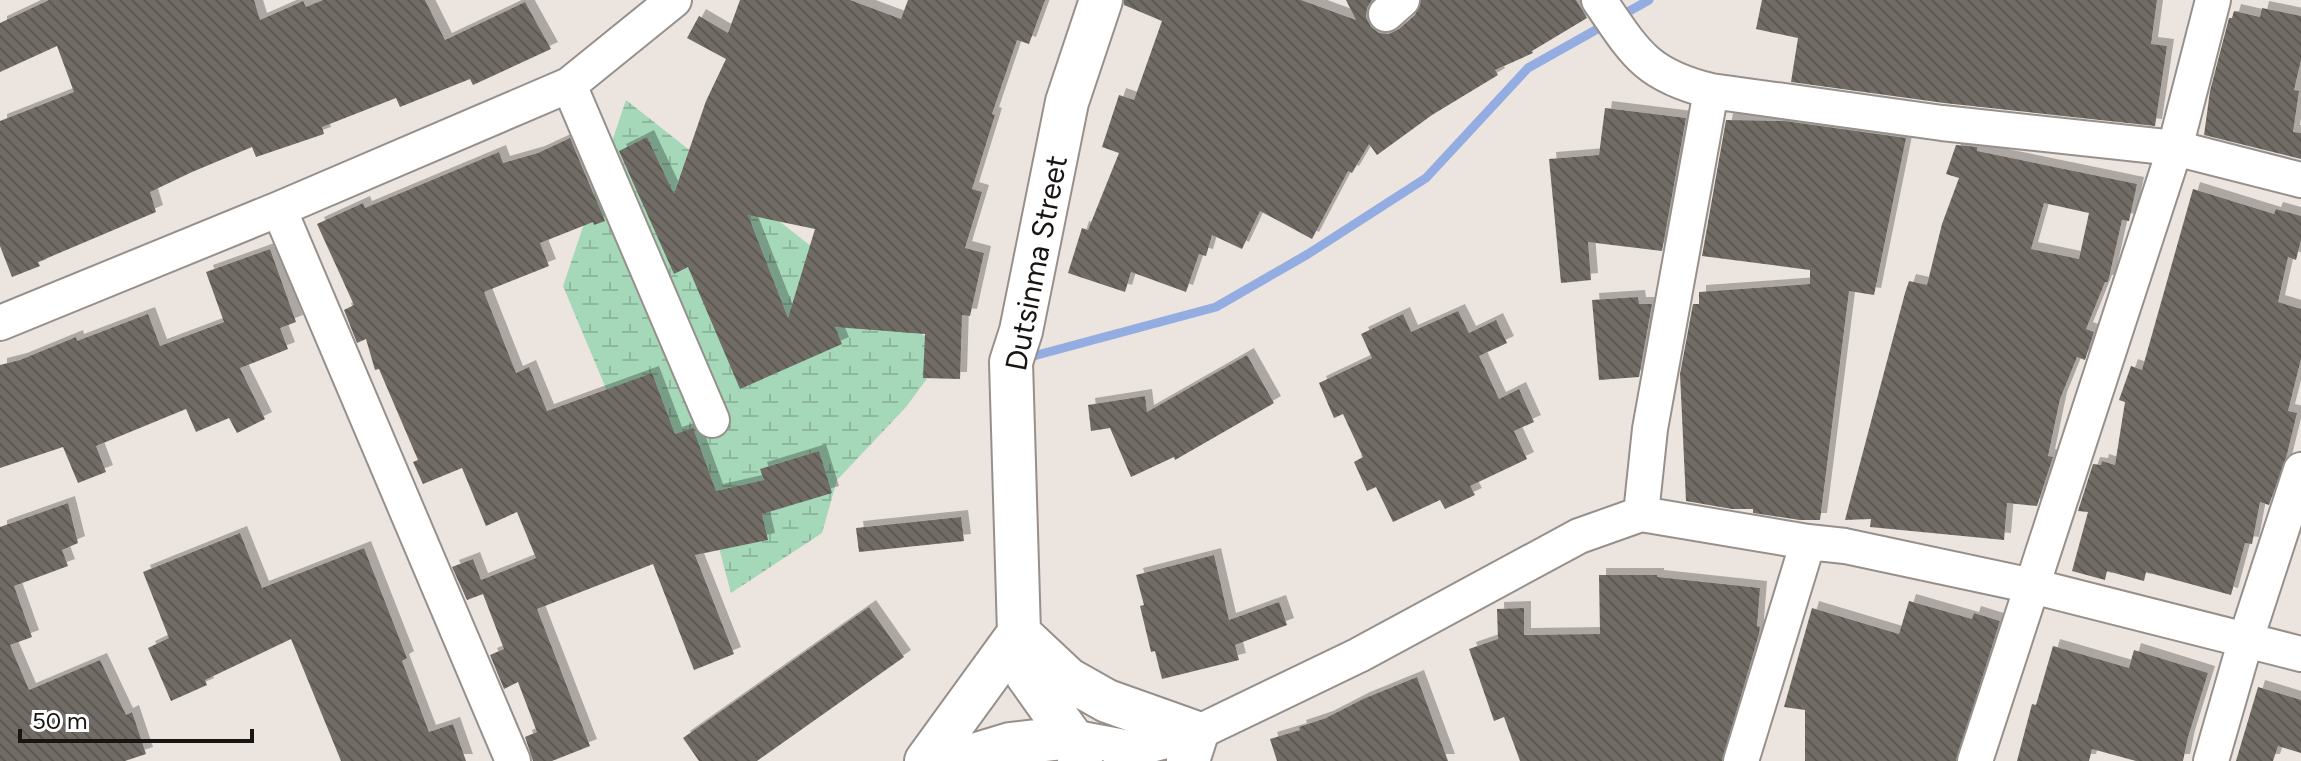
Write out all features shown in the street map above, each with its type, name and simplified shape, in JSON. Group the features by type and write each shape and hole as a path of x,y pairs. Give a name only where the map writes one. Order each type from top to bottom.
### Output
{"street":[{"path":"0,323 279,209 569,85 674,0"},
{"name":"Dutsinma Street","path":"1013,753 1027,675 1019,633 1011,362 1021,331 1067,102 1101,0"},
{"path":"1599,0 1649,66 1678,83 1711,91 1942,123 2175,148 2301,180"},
{"path":"1975,761 2175,148 2213,0"},
{"path":"569,85 712,420"},
{"path":"1641,514 1650,429 1711,91"},
{"path":"279,209 513,761"},
{"path":"2211,761 2246,639 2301,470"},
{"path":"954,761 1076,749 1128,755 1192,747 1579,536 1641,514 1845,546 2032,586 2301,654"},
{"path":"1741,761 1808,542"},
{"path":"926,761 1019,633 1068,679 1192,747"},
{"name":"Dutsinma Street","path":"1027,675 1076,749"}],"green space":[{"path":"626,100 946,353 906,407 837,480 822,533 731,593 719,548 643,477 563,286"}],"building":[{"path":"49,0 254,0 260,20 303,1 306,7 323,0 425,0 445,40 525,2 551,49 473,85 470,79 400,107 396,98 322,127 324,134 256,157 252,147 192,172 150,192 156,212 38,262 40,266 12,277 0,246 0,121 74,92 57,46 0,72 0,23"},
{"path":"740,0 850,0 901,19 908,0 1045,0 1029,44 1017,40 992,114 995,115 972,189 982,192 965,248 984,253 970,316 962,315 960,379 923,378 925,334 835,327 842,344 740,389 688,267 674,274 619,151 647,137 674,194 706,101 726,59 687,38 699,16 728,33","holes":["748,215 815,229 788,318"]},
{"path":"1124,0 1301,0 1356,20 1346,0 1372,0 1366,17 1371,27 1379,33 1389,34 1415,15 1421,0 1576,0 1587,18 1533,53 1495,70 1498,75 1432,115 1377,155 1369,144 1352,173 1348,171 1312,239 1260,211 1242,249 1212,235 1206,256 1199,254 1186,292 1131,272 1125,292 1068,273 1082,228 1088,230 1119,153 1102,147 1119,95 1134,100 1162,21 1124,5"},
{"path":"1762,0 2157,0 2151,44 2167,46 2155,126 1944,103 1791,82 1798,38 1756,29"},
{"path":"2262,8 2301,16 2301,60 2294,90 2299,91 2293,132 2301,133 2301,159 2204,135 2210,91 2229,18 2232,18 2234,11 2260,17"},
{"path":"1605,108 1686,118 1662,251 1588,242 1591,280 1561,283 1549,159 1599,155"},
{"path":"1726,120 1785,121 1906,138 1874,295 1849,291 1820,520 1800,520 1753,513 1753,509 1732,509 1686,501 1680,374 1693,304 1699,304 1699,292 1810,284 1810,270 1702,256"},
{"path":"570,138 605,221 594,225 593,222 540,243 549,266 484,292 516,373 529,367 547,411 652,373 675,434 693,428 716,491 764,480 760,469 819,451 832,493 762,514 768,540 695,555 734,654 694,670 653,564 537,609 590,746 552,761 533,761 525,737 537,732 518,682 504,689 490,655 504,649 483,594 467,600 452,567 473,559 481,580 536,558 517,512 486,526 462,468 423,484 413,462 418,460 379,369 375,370 366,339 357,343 344,310 354,305 317,224 363,203 365,208 499,152 503,163 538,153"},
{"path":"1956,145 1977,147 1977,151 2137,184 2129,221 2122,220 2108,282 2105,282 2086,329 2094,332 2085,360 2077,357 2060,399 2048,456 2053,457 2037,506 2007,503 2004,540 1870,527 1871,519 1845,520 1909,281 1927,285 1942,224 1959,178 1946,174","holes":["2044,203 2089,213 2079,259 2031,249"]},
{"path":"2193,189 2274,214 2276,209 2301,216 2301,240 2296,260 2288,257 2278,302 2301,309 2301,359 2288,411 2297,413 2286,458 2269,505 2260,502 2252,544 2245,543 2231,595 2146,572 2144,581 2107,571 2105,580 2072,571 2088,512 2078,511 2093,464 2101,465 2102,461 2115,465 2125,402 2119,400 2131,366 2142,370"},
{"path":"270,249 296,322 280,328 288,349 240,368 265,419 237,433 229,418 196,432 186,409 96,446 106,472 78,483 63,447 0,468 0,365 148,314 160,346 224,322 206,272"},
{"path":"1638,297 1639,304 1652,304 1639,377 1599,380 1592,300"},
{"path":"1458,311 1469,333 1496,320 1507,343 1479,356 1499,399 1519,389 1534,422 1514,431 1527,459 1470,486 1475,495 1445,509 1440,500 1393,522 1376,487 1367,491 1354,462 1363,457 1343,414 1334,418 1319,383 1372,358 1361,334 1403,314 1411,332"},
{"path":"1247,355 1274,403 1175,460 1174,457 1131,477 1110,428 1091,431 1088,405 1145,396 1147,412"},
{"path":"68,503 78,543 62,550 68,566 14,586 32,637 10,645 29,690 100,660 126,715 132,712 146,754 125,761 0,761 0,527"},
{"path":"961,517 964,541 859,552 856,528"},
{"path":"240,533 262,588 364,548 407,658 402,661 429,732 453,724 466,761 341,761 291,639 205,680 207,685 171,701 148,648 169,638 143,572"},
{"path":"1214,555 1229,620 1279,602 1287,625 1235,645 1239,660 1162,679 1155,651 1151,652 1136,575"},
{"path":"1599,575 1657,575 1760,588 1759,634 1722,761 1520,761 1504,717 1494,721 1469,649 1498,639 1497,609 1524,608 1524,635 1600,634"},
{"path":"1909,601 1972,619 1974,613 2000,621 1956,761 1805,761 1805,710 1784,707 1812,608 1899,634"},
{"path":"869,607 904,657 757,761 699,761 683,738"},
{"path":"2053,646 2129,668 2134,650 2208,673 2183,761 2136,761 2092,749 2089,761 2017,761 2032,704 2036,705"},
{"path":"1417,677 1448,761 1277,761 1270,739 1300,730 1299,727"},
{"path":"2258,687 2301,700 2301,753 2278,746 2273,761 2236,761"}],"waterway":[{"path":"1026,358 1216,307 1308,254 1426,178 1528,68 1649,0"}]}
